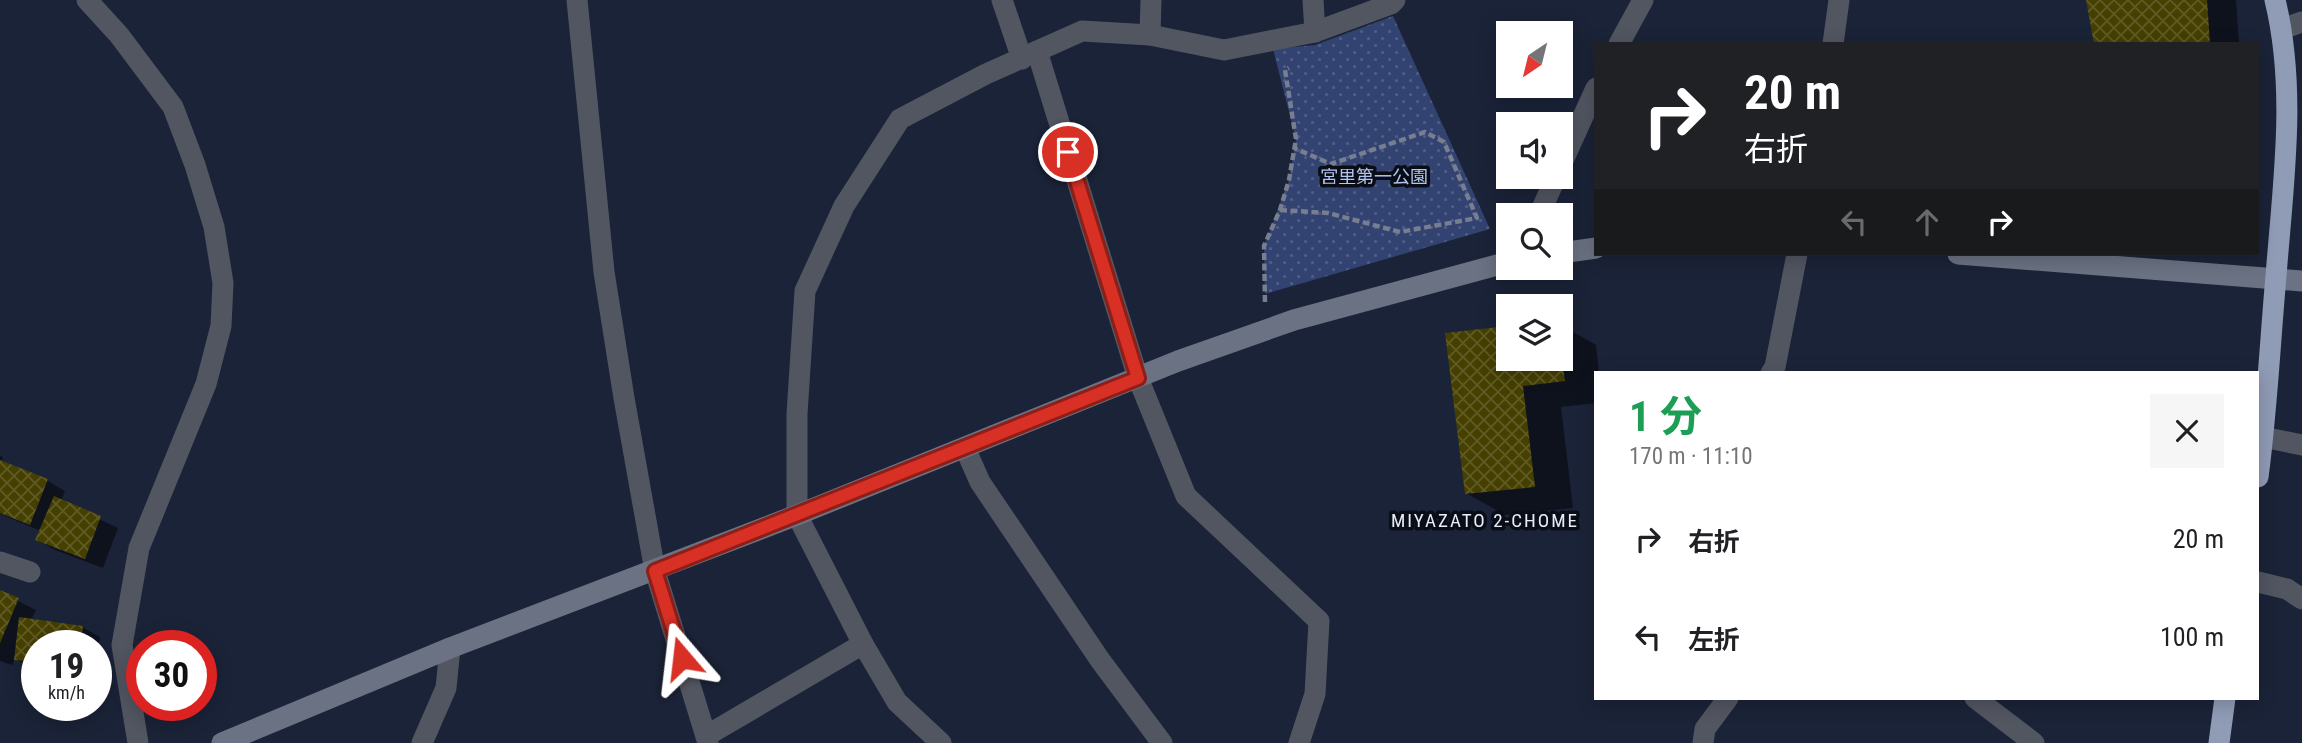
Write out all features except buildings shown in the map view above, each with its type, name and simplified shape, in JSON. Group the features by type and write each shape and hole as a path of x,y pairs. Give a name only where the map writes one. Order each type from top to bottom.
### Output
{"highway":[{"path":"2259,469 2276,278 2292,26 2275,0"},
{"path":"2219,743 2225,700"}],"street":[{"path":"87,0 119,35 173,107 214,227 223,283 221,327 206,384 139,548 122,645 138,743"},
{"path":"577,0 604,272 624,398 655,571 707,739 863,645"},
{"path":"1002,0 1030,55 1138,378 1186,496 1319,621 1315,694 1299,743"},
{"path":"1150,35 1151,0"},
{"path":"1313,0 1315,32"},
{"path":"940,743 897,702 863,645 797,515 797,414 805,291 844,206 900,119 986,74 1083,31 1150,35 1224,50 1315,32 1391,4 1395,0"},
{"path":"1620,42 1643,0"},
{"path":"1833,42 1839,0"},
{"path":"1573,139 1594,92"},
{"path":"1573,251 1594,248"},
{"path":"1772,371 1797,256"},
{"path":"1984,256 2302,281"},
{"path":"222,743 450,648 655,571 1178,361 1294,320 1496,265"},
{"path":"2263,436 2302,445"},
{"path":"965,448 980,482 1100,660 1162,743"},
{"path":"0,562 30,572"},
{"path":"2259,582 2287,589 2302,599"},
{"path":"422,743 446,688 450,648"},
{"path":"1703,743 1705,729 1727,700"},
{"path":"1978,700 2034,743"}],"path":[{"path":"1265,310 1264,246 1280,210 1289,180 1296,139 1285,70 1297,64"},
{"path":"1280,210 1328,213 1400,232 1477,219 1444,142 1425,132 1331,164 1294,148"}],"green space":[{"name":"宮里第一公園","path":"1393,16 1490,229 1265,294 1264,246 1289,180 1296,139 1273,49 1315,45"}],"district":[{"name":"MIYAZATO 2-CHOME","path":"1485,520"}],"route":[{"path":"682,658 655,571 1138,378 1068,152"}]}
